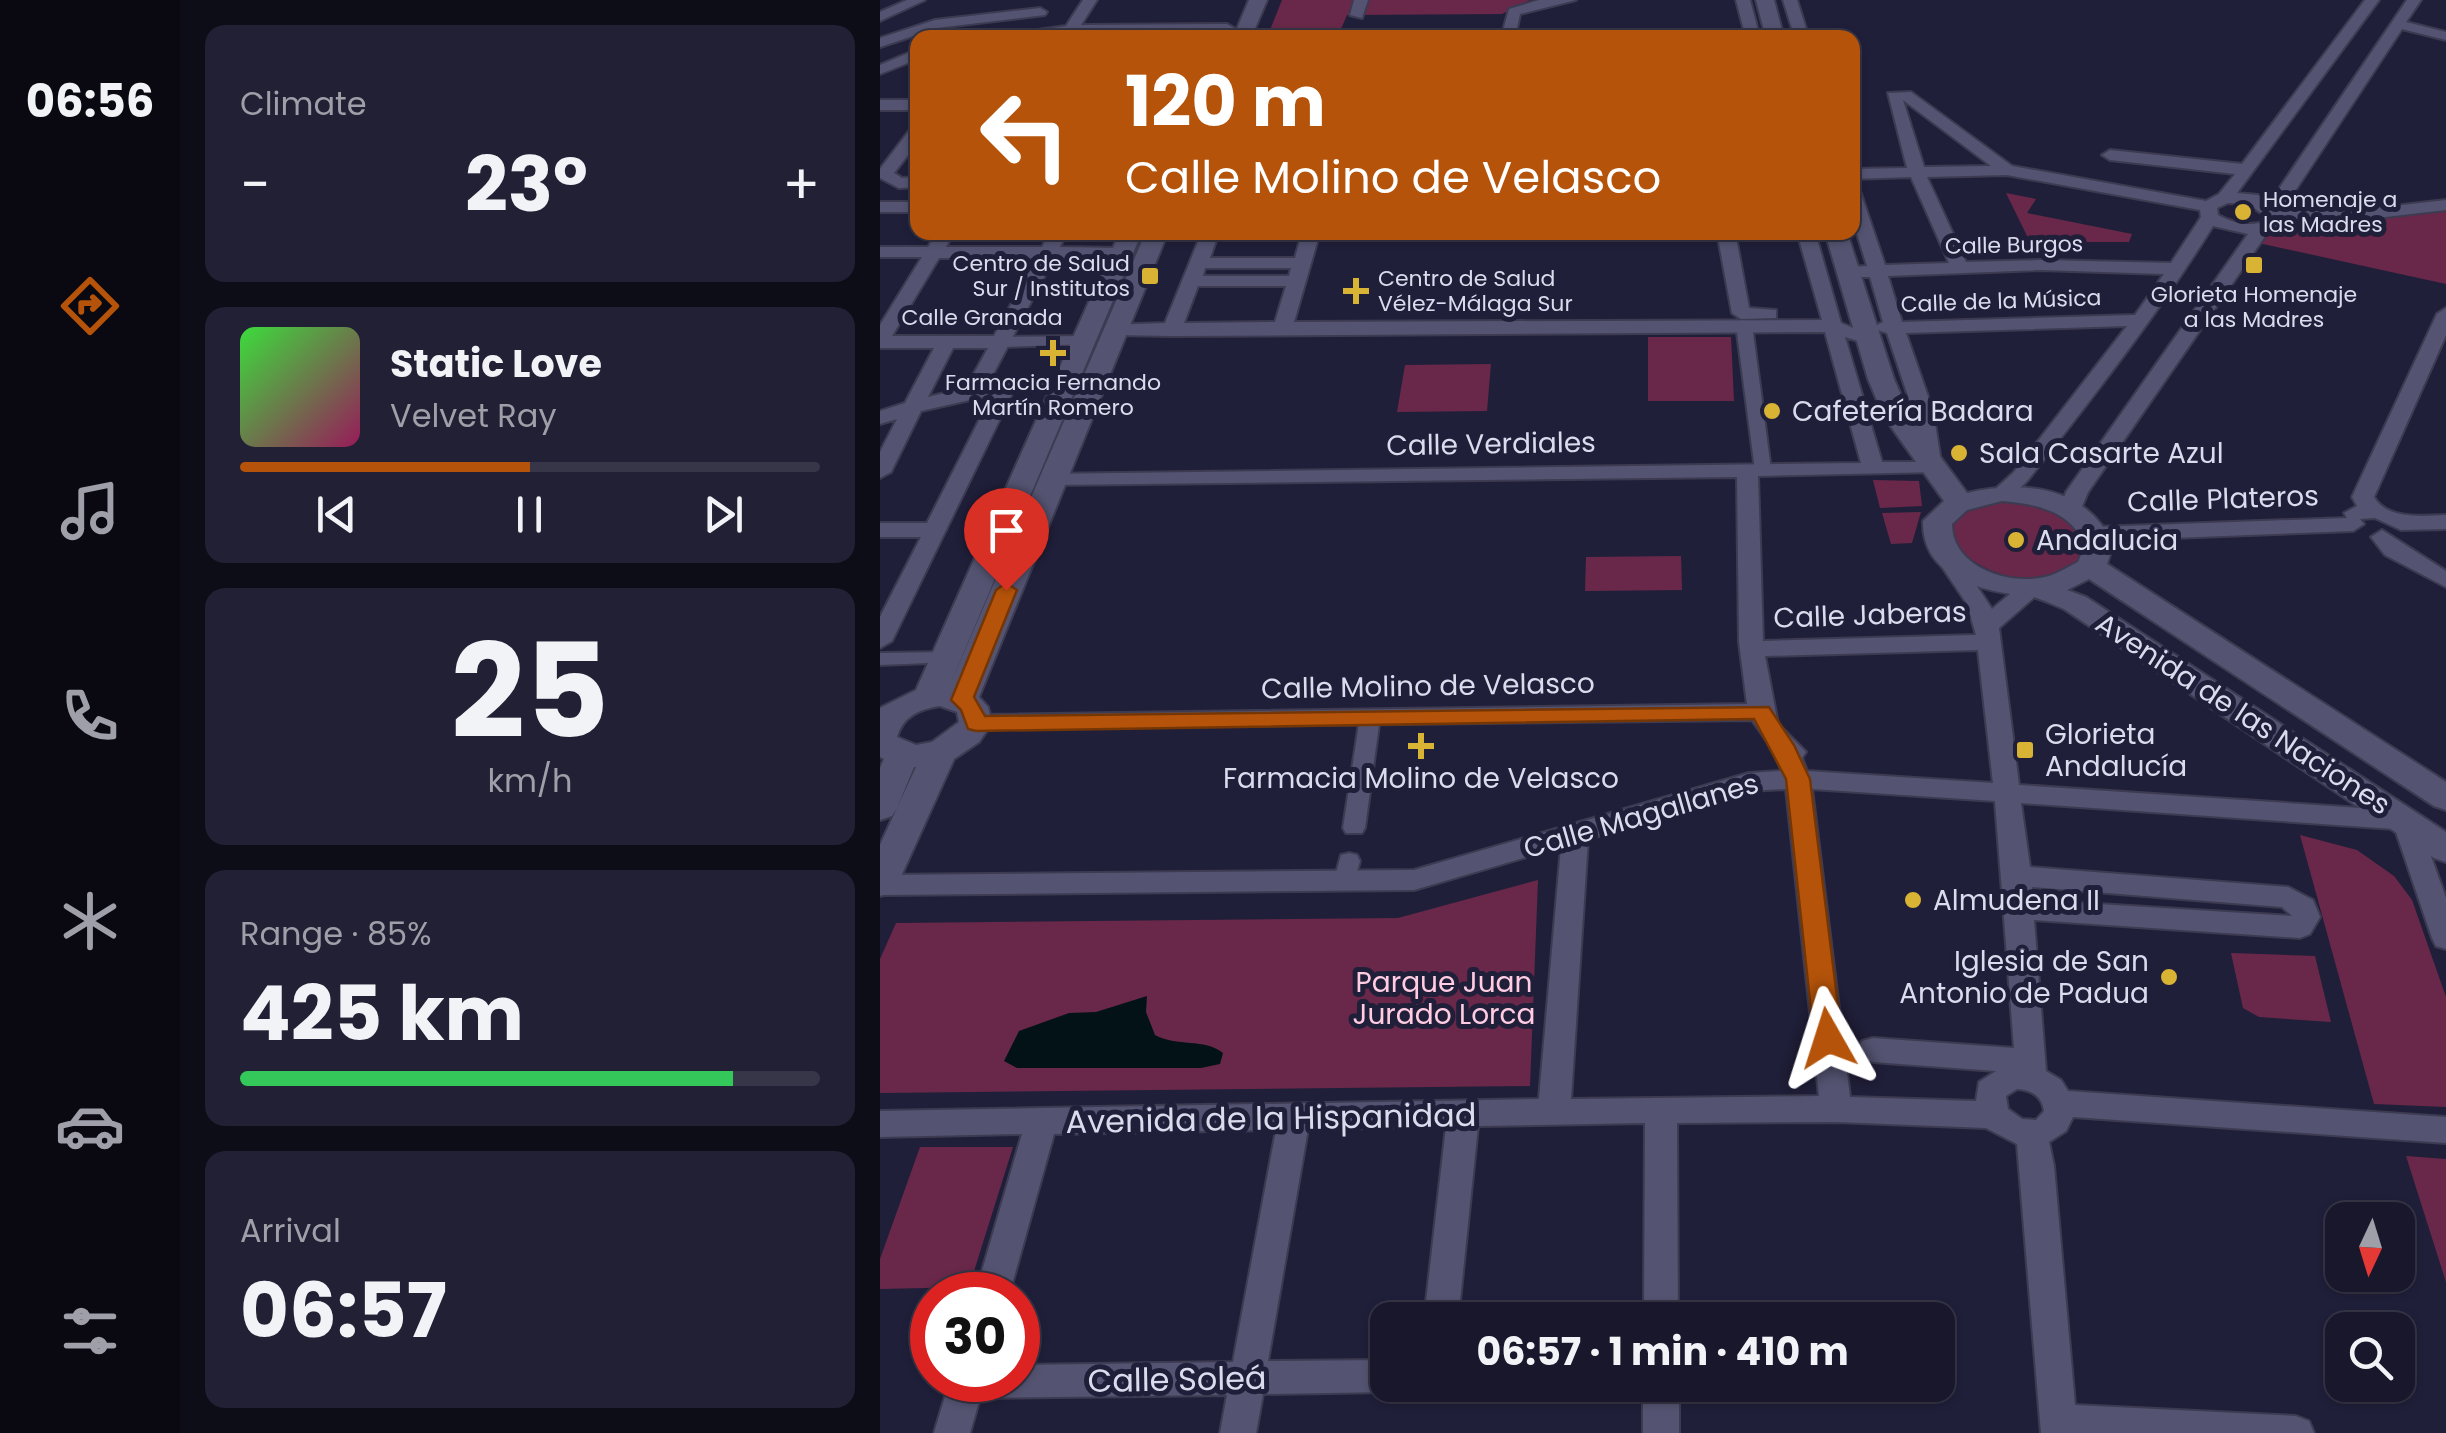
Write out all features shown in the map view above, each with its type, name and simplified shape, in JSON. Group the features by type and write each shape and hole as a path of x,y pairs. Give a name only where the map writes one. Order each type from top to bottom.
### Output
{"street":[{"path":"880,17 918,0"},
{"path":"1071,30 1090,0"},
{"path":"1231,30 1238,0"},
{"path":"1233,30 1258,0"},
{"path":"1510,30 1514,12 1526,6 1569,0"},
{"path":"1743,0 1751,30"},
{"path":"1764,0 1773,30"},
{"path":"1790,0 1799,30"},
{"path":"2002,493 2021,476 2179,269 2214,207 2247,170 2372,0"},
{"path":"2214,207 2232,227 2261,229 2279,221 2277,211 2414,0"},
{"path":"918,30 1039,6"},
{"path":"2394,29 2446,36"},
{"path":"880,43 910,33"},
{"path":"880,70 910,57"},
{"path":"1960,268 1918,172 1893,96 1906,95 2007,170"},
{"path":"880,105 910,105"},
{"path":"910,141 885,174 899,182 910,182"},
{"path":"2110,155 2247,170"},
{"path":"1860,174 2007,170 2214,207 2252,199 2277,211 2358,214 2446,205"},
{"path":"880,207 910,207"},
{"path":"1860,213 1881,271 1894,327 1925,408 1931,468"},
{"path":"2071,509 2077,492 2261,229"},
{"path":"880,342 941,240"},
{"path":"974,392 1055,240"},
{"path":"887,730 956,707 1154,240"},
{"path":"1728,240 1742,313 1830,322"},
{"path":"1808,240 1873,469"},
{"path":"1839,240 1897,417 1959,502"},
{"path":"880,252 1048,253 1126,243"},
{"path":"880,884 940,752 966,737 946,658 1126,243"},
{"path":"1172,330 1202,256"},
{"path":"1202,256 1304,256"},
{"path":"1202,256 1304,256"},
{"path":"1282,328 1304,256"},
{"name":"Calle Burgos","path":"1850,272 2110,265 2179,269"},
{"path":"2446,314 2364,497 2361,517 2392,530 2446,522"},
{"name":"Calle de la Música","path":"1830,322 1894,327 2140,320"},
{"path":"1116,329 1830,322"},
{"path":"1744,325 1755,470 1753,648 1770,727 1798,779 1836,1109"},
{"name":"Calle Granada","path":"880,342 1084,342"},
{"path":"880,472 946,342"},
{"path":"880,418 974,392 1065,383"},
{"path":"880,641 1006,387"},
{"name":"Calle Verdiales","path":"1051,480 1931,468"},
{"path":"1952,564 1992,583 2033,588 2077,578 2092,567 2098,557 2096,534 2071,509 2050,500 2002,493 1959,502 1944,512 1934,537 1939,551 1979,604 1988,634 2017,876 2030,1070"},
{"name":"Calle Plateros","path":"2096,534 2361,517"},
{"path":"880,530 934,530"},
{"path":"2392,530 2393,550 2446,580"},
{"name":"Avenida de las Naciones","path":"2092,567 2446,798"},
{"path":"1988,634 2033,588"},
{"name":"Avenida de las Naciones","path":"2033,588 2076,603 2446,849"},
{"name":"Calle Jaberas","path":"1753,648 1988,634"},
{"path":"880,659 946,658"},
{"name":"Calle Molino de Velasco","path":"956,707 1770,727"},
{"path":"1354,828 1370,717"},
{"path":"1748,782 1767,760 1770,727"},
{"path":"1770,727 1820,767 1858,782"},
{"path":"887,730 940,752"},
{"path":"881,801 887,730"},
{"name":"Calle Magallanes","path":"880,884 1347,871 1414,880 1748,782 1798,779 2405,820"},
{"path":"2405,820 2446,938"},
{"path":"1554,1113 1575,834"},
{"path":"2017,876 2288,897 2303,907 2306,918 2300,927 2020,909"},
{"path":"1874,1050 2030,1070 2049,1088 2060,1112 2050,1128 2031,1134 2009,1129 1993,1116 1988,1099 1995,1085 2030,1070"},
{"path":"2059,1103 2446,1130"},
{"name":"Avenida de la Hispanidad","path":"880,1124 1661,1110 1836,1109 1993,1116"},
{"path":"1661,1110 1661,1302"},
{"path":"1443,1302 1463,1115"},
{"path":"1238,1433 1294,1118"},
{"path":"999,1272 1042,1122"},
{"path":"2031,1134 2038,1166 2060,1427 2296,1433"},
{"name":"Calle Soleá","path":"1040,1380 1370,1376"},
{"path":"952,1433 961,1402"},
{"path":"1660,1433 1661,1402"}],"green space":[{"path":"1282,0 1530,0 1502,14 1347,15 1341,30 1270,30"},
{"path":"2006,193 2036,199 2027,213 2132,234 2129,242 2030,242"},
{"path":"2446,207 2446,284 2254,242 2283,218"},
{"path":"1648,337 1731,337 1734,401 1648,401"},
{"path":"1491,364 1487,411 1397,412 1405,365"},
{"path":"1873,480 1919,481 1922,506 1880,508"},
{"path":"1998,500 2027,502 2057,513 2087,540 2079,560 2064,572 2044,578 2023,579 1979,565 1950,536 1962,515"},
{"path":"1921,512 1912,543 1891,544 1882,513"},
{"path":"1681,556 1682,590 1585,591 1586,557"},
{"path":"2300,835 2357,850 2394,876 2412,900 2446,997 2446,1107 2374,1104"},
{"name":"Parque Juan Jurado Lorca","path":"1538,880 1530,1086 880,1093 880,959 896,923 1398,918"},
{"path":"2231,953 2315,956 2331,1022 2259,1017 2243,1008"},
{"path":"920,1147 1013,1147 974,1272 910,1272 910,1288 880,1289 880,1259"},
{"path":"2406,1156 2446,1159 2446,1282"}],"shaded area":[{"path":"1147,996 1146,1012 1155,1035 1216,1048 1223,1053 1220,1064 1201,1068 1017,1068 1004,1061 1019,1031 1069,1013 1096,1012"}],"place":[{"name":"Homenaje a las Madres","path":"2243,212"},
{"name":"Glorieta Homenaje a las Madres","path":"2254,265"},
{"name":"Centro de Salud Sur / Institutos","path":"1150,276"},
{"name":"Centro de Salud Vélez-Málaga Sur","path":"1356,291"},
{"name":"Farmacia Fernando Martín Romero","path":"1053,353"},
{"name":"Cafetería Badara","path":"1772,411"},
{"name":"Sala Casarte Azul","path":"1959,453"},
{"name":"Andalucia","path":"2016,540"},
{"name":"Farmacia Molino de Velasco","path":"1421,746"},
{"name":"Glorieta Andalucía","path":"2025,750"},
{"name":"Almudena II","path":"1913,900"},
{"name":"Iglesia de San Antonio de Padua","path":"2169,977"}],"route":[{"path":"1006,590 962,700 972,706 976,723 1761,712 1766,725 1783,745 1798,779 1828,1038"}]}
